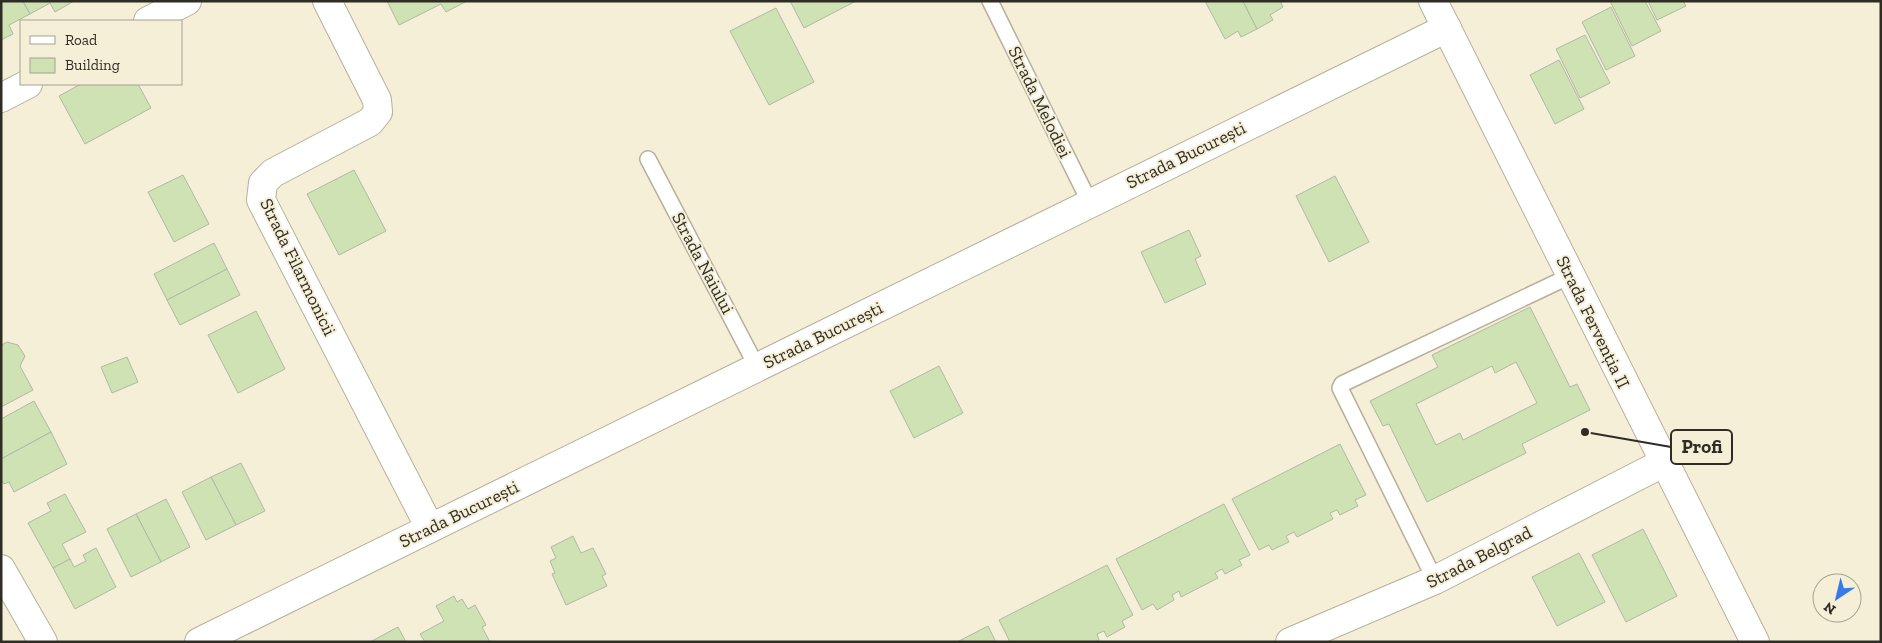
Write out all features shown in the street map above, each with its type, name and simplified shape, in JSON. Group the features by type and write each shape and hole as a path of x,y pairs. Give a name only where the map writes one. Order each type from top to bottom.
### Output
{"street":[{"path":"150,20 187,1"},
{"name":"Strada Filarmonicii","path":"327,1 377,100 378,112 370,122 273,173 263,184 262,200 430,528"},
{"name":"Strada Fervenția II","path":"1433,1 1663,463 1755,642"},
{"name":"Strada București","path":"199,642 1447,28"},
{"path":"1,98 26,85"},
{"name":"Strada Belgrad","path":"1296,640 1435,580 1663,463"},
{"path":"1,569 42,642"}],"lane":[{"name":"Strada Melodiei","path":"990,1 1090,203"},
{"name":"Strada Naiului","path":"648,160 757,367"},
{"path":"1435,580 1340,388 1342,384 1570,276"}],"building":[{"path":"1,1 23,1 30,14 9,25 13,34 1,40"},
{"path":"23,1 74,1 55,12 50,3 30,14"},
{"path":"387,1 467,1 446,12 441,4 399,25"},
{"path":"790,1 856,1 804,28"},
{"path":"1205,1 1243,1 1257,29 1241,37 1238,31 1225,39"},
{"path":"1243,1 1280,1 1283,7 1270,15 1273,20 1257,29"},
{"path":"1610,1 1645,1 1661,31 1632,46"},
{"path":"1648,1 1683,1 1686,6 1657,20"},
{"path":"1611,7 1635,56 1606,70 1582,22"},
{"path":"776,8 814,82 769,105 730,31"},
{"path":"1585,35 1610,83 1580,98 1556,49"},
{"path":"1559,60 1584,109 1555,124 1530,75"},
{"path":"79,85 139,85 151,108 85,144 59,96"},
{"path":"354,170 386,231 339,255 307,194"},
{"path":"183,175 209,224 174,242 148,192"},
{"path":"1335,176 1369,242 1329,262 1296,196"},
{"path":"1189,230 1201,256 1195,259 1206,284 1165,303 1141,252"},
{"path":"214,243 227,269 167,300 154,274"},
{"path":"227,269 240,295 180,325 167,300"},
{"path":"1530,307 1570,387 1577,384 1590,410 1522,444 1526,453 1427,502 1389,424 1383,426 1370,401 1438,367 1432,355","holes":["1516,362 1537,403 1463,440 1460,433 1436,445 1416,404 1492,366 1495,373"]},
{"path":"256,311 285,369 238,393 208,335"},
{"path":"7,342 18,345 25,356 20,366 33,390 1,407 1,345"},
{"path":"127,357 138,382 112,393 101,367"},
{"path":"939,366 963,413 914,438 890,391"},
{"path":"34,401 51,432 1,459 1,419"},
{"path":"51,432 67,464 14,492 9,482 4,484 1,480 1,459"},
{"path":"1340,444 1366,495 1355,500 1358,506 1340,515 1337,510 1330,513 1333,519 1297,537 1294,532 1286,536 1289,542 1272,550 1269,545 1259,550 1232,499"},
{"path":"241,463 265,511 236,525 211,477"},
{"path":"211,477 236,525 206,540 182,492"},
{"path":"65,494 86,532 62,544 70,559 53,568 28,523 51,511 47,503"},
{"path":"166,499 190,547 161,562 136,514"},
{"path":"1224,504 1250,555 1239,560 1242,565 1225,574 1222,569 1215,573 1218,578 1181,597 1179,591 1172,595 1174,600 1157,610 1153,604 1142,610 1116,559"},
{"path":"136,514 161,562 131,577 107,529"},
{"path":"1643,529 1677,596 1626,622 1592,555"},
{"path":"573,536 581,553 593,548 606,574 602,576 607,586 566,605 552,574 555,573 550,561 556,558 551,547"},
{"path":"96,548 116,587 75,609 53,568 70,559 74,567 86,561 83,555"},
{"path":"1579,553 1605,602 1557,626 1532,577"},
{"path":"1107,565 1133,615 1122,621 1125,627 1107,637 1104,631 1097,634 1099,640 1096,642 1010,642 999,620"},
{"path":"454,596 457,602 462,599 468,609 475,605 486,625 482,627 490,642 425,642 420,634 444,621 436,606"},
{"path":"988,626 996,642 957,642"},
{"path":"398,627 406,642 370,642"}],"place":[{"name":"Profi","path":"1585,432"}]}
